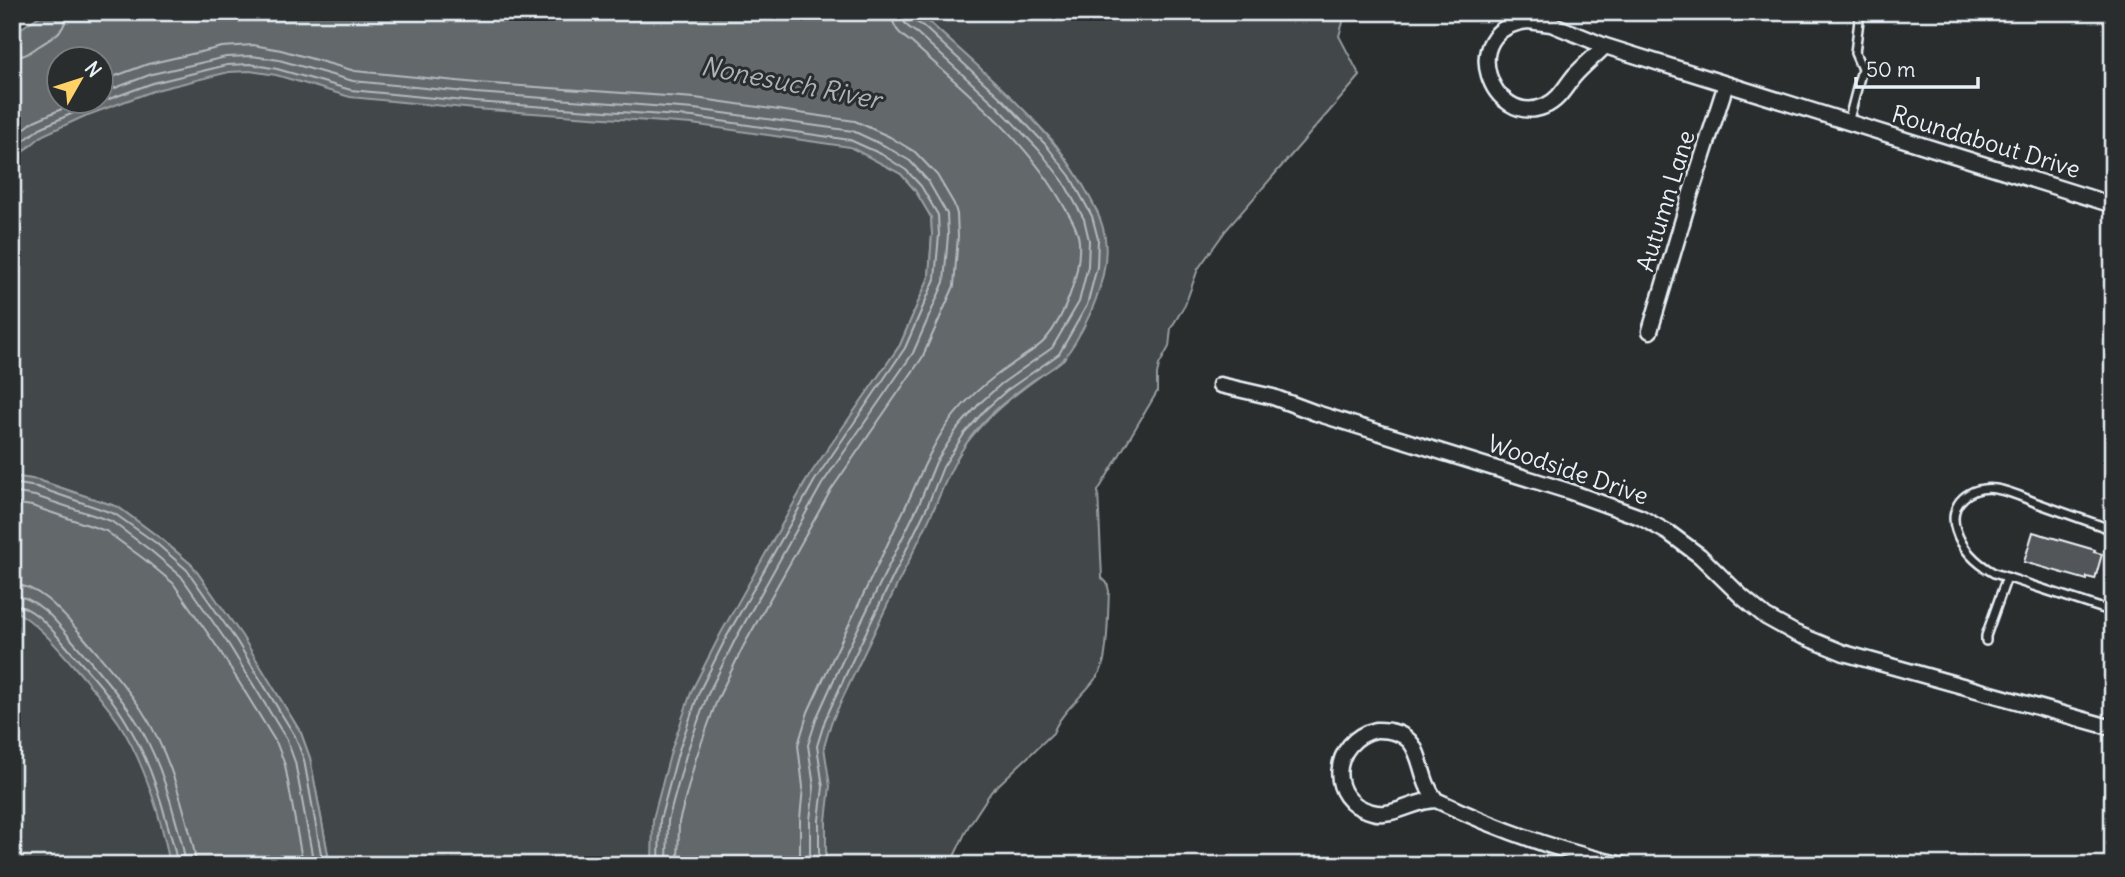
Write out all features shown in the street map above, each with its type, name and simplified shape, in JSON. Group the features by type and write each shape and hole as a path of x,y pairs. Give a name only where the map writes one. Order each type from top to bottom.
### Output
{"street":[{"name":"Roundabout Drive","path":"1605,46 1575,75 1559,97 1543,107 1526,109 1504,100 1492,84 1487,68 1487,54 1493,41 1504,29 1516,23 1534,21 1551,24 1605,46 2113,205"},
{"name":"Autumn Lane","path":"1650,331 1726,84"},
{"name":"Woodside Drive","path":"1220,385 1273,397 1612,506 1656,525 1681,541 1766,617 1819,644 2113,728"},
{"path":"1436,800 1412,804 1390,813 1362,809 1346,794 1340,781 1339,767 1346,749 1362,735 1376,730 1404,737 1419,755 1427,785 1436,800 1473,818 1536,842 1623,865"}],"lane":[{"path":"1848,123 1862,69 1855,53 1860,12"},
{"path":"2113,530 2005,491 1984,489 1961,499 1956,507 1954,520 1966,550 1982,566 2007,577 2113,611"},
{"path":"1986,641 2007,577"}],"shaded area":[{"path":"913,12 1346,12 1339,36 1360,76 1226,230 1198,269 1185,305 1171,328 1169,347 1159,365 1157,392 1098,491 1102,578 1109,591 1105,656 1095,680 1062,716 1053,733 991,792 968,827 950,865 823,865 817,745 960,453 999,408 1064,359 1098,213 1052,140 991,78 927,20"},
{"path":"186,57 632,109 861,146 901,174 915,190 931,217 929,277 900,345 803,486 656,865 330,865 310,758 301,733 242,637 192,565 118,507 38,480 12,476 12,155 28,139 72,116 116,116 116,93"},
{"path":"12,603 33,618 124,712 179,865 12,865"}],"water":[{"name":"Nonesuch River","path":"46,12 913,12 927,20 993,80 1055,145 1073,169 1096,209 1105,238 1106,253 1096,300 1066,356 999,407 963,448 831,723 824,747 830,786 826,821 826,865 652,865 653,819 671,751 692,690 809,476 900,345 929,277 931,217 915,190 901,174 850,147 692,124 475,109 350,97 276,75 250,71 229,72 156,90 116,105 116,46 46,46 46,116 85,116 43,135 12,161 12,34"},
{"path":"12,476 38,480 118,507 192,565 242,636 301,733 310,758 330,865 170,865 151,791 119,723 51,641 29,620 12,609"}],"building":[{"path":"2033,532 2102,554 2095,579 2087,577 2087,580 2024,562"}]}
